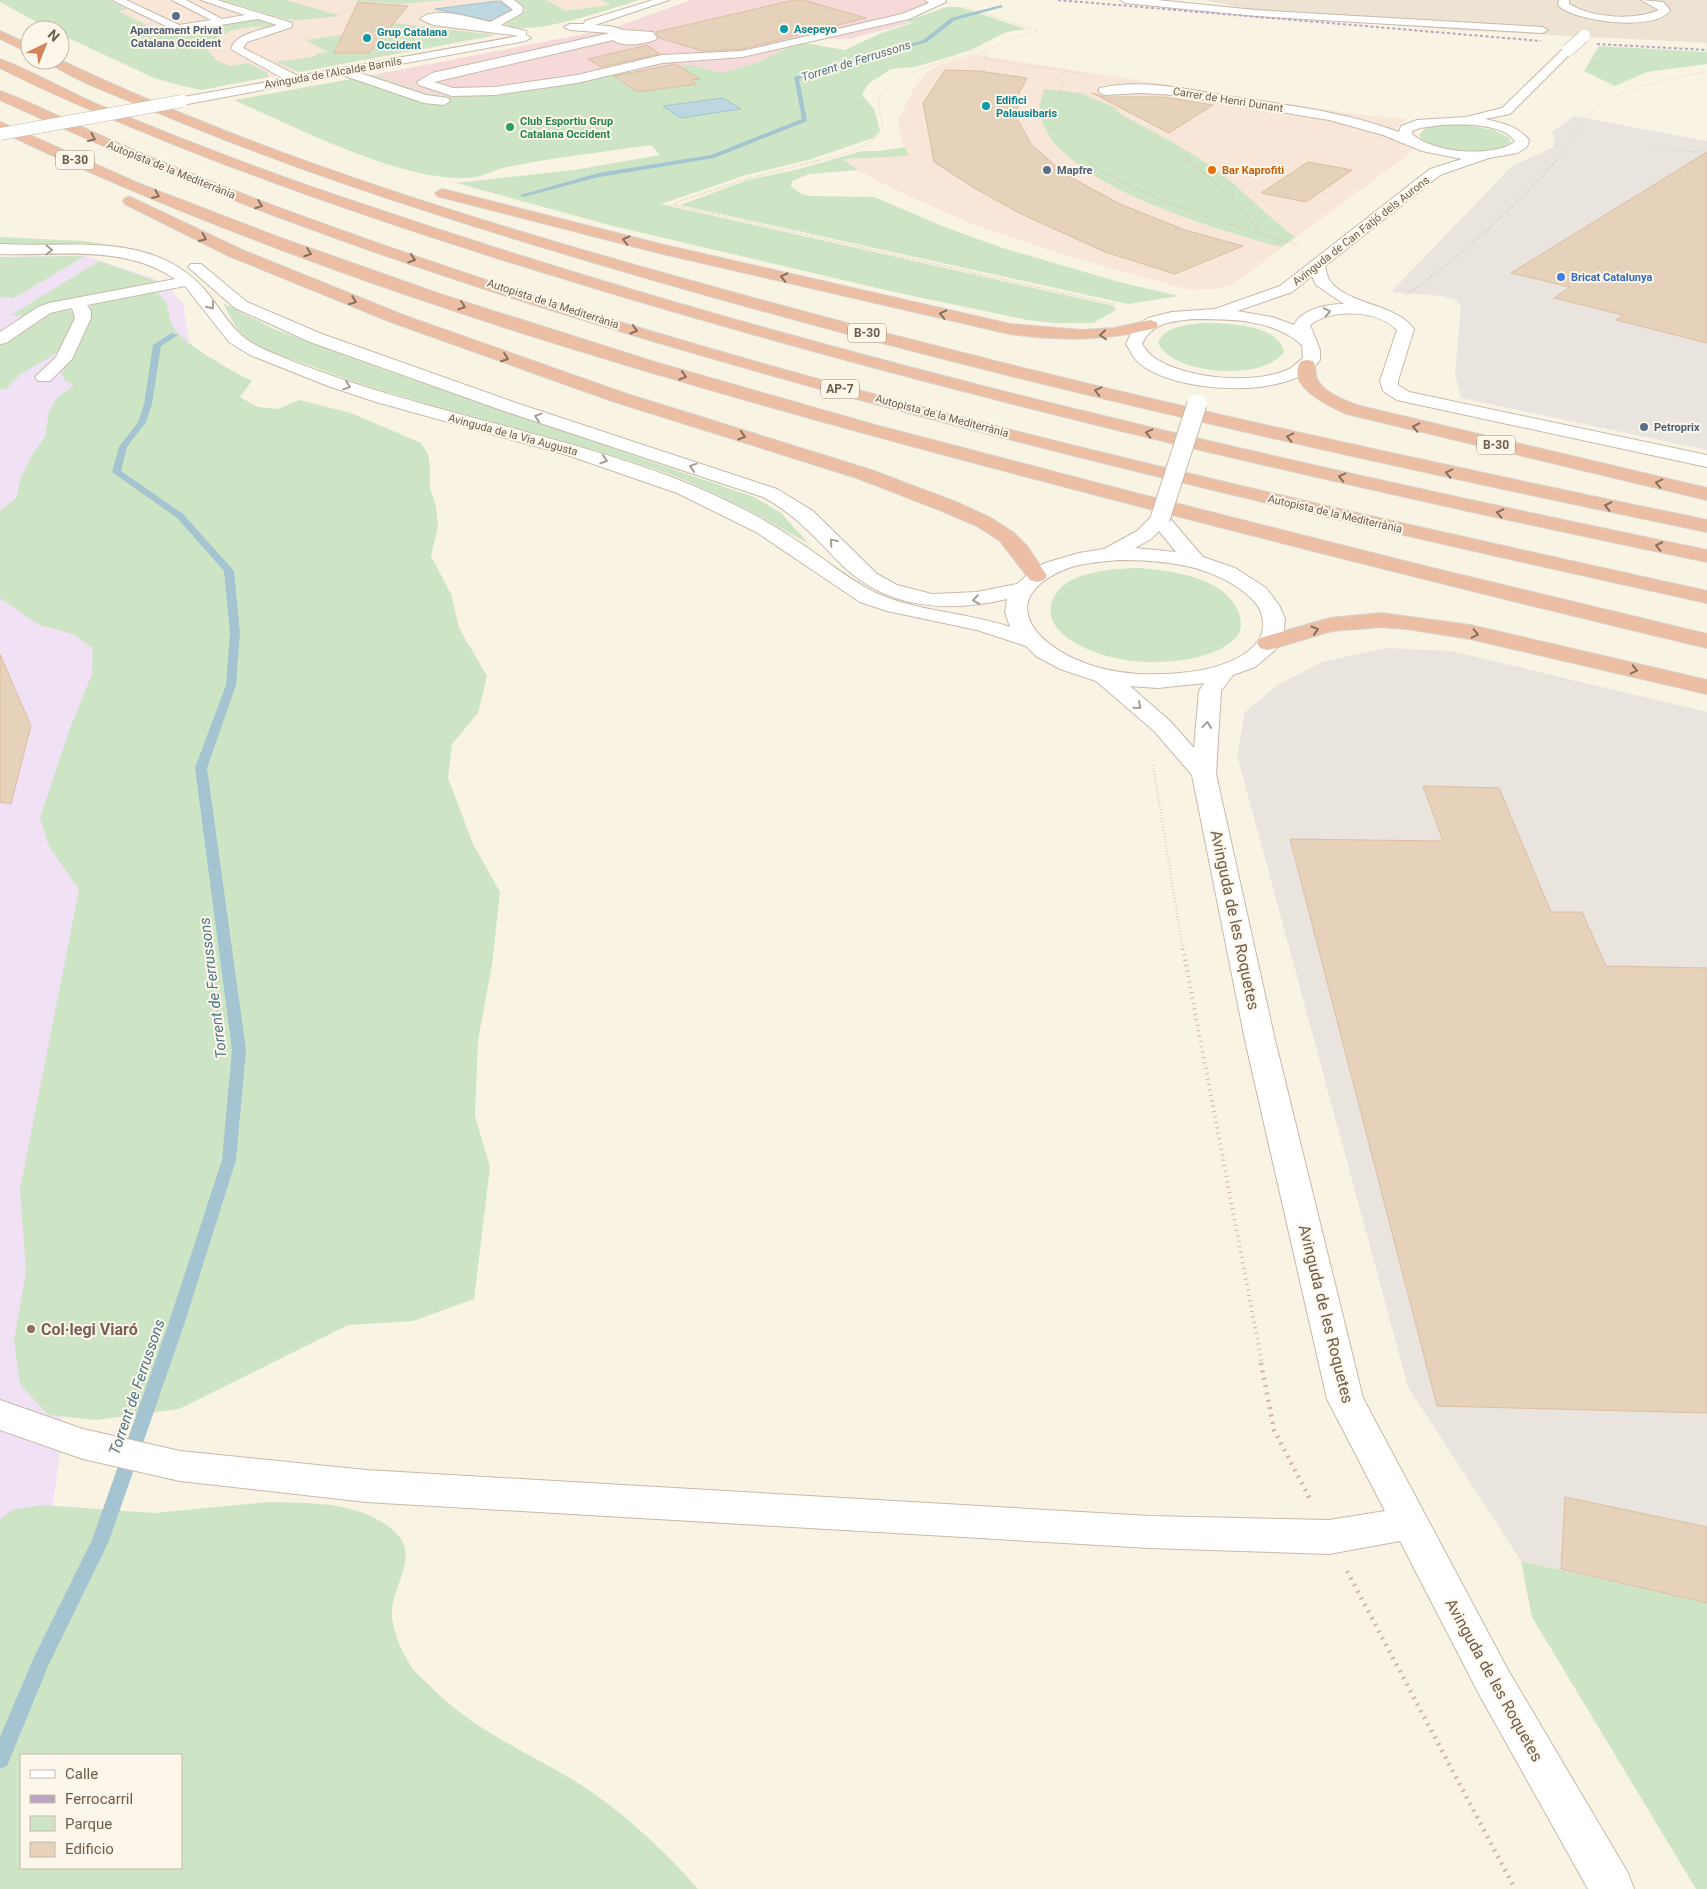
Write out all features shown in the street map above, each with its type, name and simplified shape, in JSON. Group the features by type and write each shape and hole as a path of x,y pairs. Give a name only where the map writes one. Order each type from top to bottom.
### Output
{"highway":[{"path":"0,34 20,45"},
{"name":"AP-7","path":"0,63 146,129 319,195 444,237 717,320 888,367 1110,424 1385,487 1707,556"},
{"name":"B-30","path":"70,69 147,103 364,185 569,251 716,293 911,345 1268,432 1490,482 1707,526"},
{"name":"Autopista de la Mediterrània","path":"0,95 152,164 336,234 662,339 869,397 1114,461 1380,524 1707,597"},
{"name":"B-30","path":"147,103 310,157 407,184"},
{"name":"B-30","path":"0,126 39,145 194,210 340,264 552,336 733,391 1073,483 1578,611 1707,640"},
{"path":"39,145 111,191 164,219 299,280 561,378 703,424 852,469 954,508 1007,537 1024,554 1028,565 1030,582"},
{"path":"426,189 650,246 1010,329 1060,336 1083,336 1122,333 1150,324"},
{"name":"B-30","path":"1307,366 1308,380 1317,389 1347,408 1707,494"},
{"path":"1268,643 1330,625 1381,620 1407,622 1470,632 1707,687"}],"street":[{"path":"117,0 174,28 204,26 261,16"},
{"path":"177,0 217,19"},
{"name":"Avinguda de l'Alcalde Barnils","path":"0,134 535,36 489,27 519,9 506,0"},
{"path":"556,31 664,0"},
{"path":"603,19 613,26 638,33 622,34 436,76 423,82 452,92 495,91 577,79 662,59 742,54 905,17 940,2 930,0"},
{"path":"1124,0 1301,16 1542,30"},
{"path":"1564,0 1564,6 1593,16 1647,18 1664,12 1661,6 1646,0"},
{"path":"210,1 288,25 243,40 238,44 237,50 296,80"},
{"path":"1301,16 1324,4"},
{"path":"135,9 155,6"},
{"path":"1572,10 1588,32"},
{"path":"187,18 204,26"},
{"path":"1458,121 1506,111 1588,32 1620,18"},
{"path":"570,28 610,29 622,34"},
{"path":"343,71 424,99 439,101 459,101 672,71"},
{"name":"Carrer de Henri Dunant","path":"1104,91 1147,88 1352,120 1458,121"},
{"path":"1506,111 1514,133"},
{"name":"Carrer de Henri Dunant","path":"1352,120 1449,153 1486,154"},
{"path":"1411,141 1404,132 1408,128 1431,121"},
{"path":"1458,121 1489,124 1514,133 1522,140 1518,147 1507,152 1486,154"},
{"name":"Avinguda de Can Fatjó dels Aurons","path":"1411,141 1429,159 1435,172"},
{"name":"Avinguda de Can Fatjó dels Aurons","path":"1210,314 1288,288 1435,172 1486,154"},
{"name":"Avinguda de la Via Augusta","path":"0,233 97,238 168,252 197,268 242,305 316,338 510,407 770,493 805,512 866,575 902,594 927,601 970,601 1030,582 1068,562 1107,555"},
{"name":"Avinguda de la Via Augusta","path":"0,249 123,254 159,263 188,281 202,294 237,339 273,359 388,400 479,427 586,454 656,478 705,497 743,516 779,537 854,590 869,598 888,605 981,625 1032,641"},
{"path":"1317,265 1322,282 1351,302"},
{"path":"0,339 44,310 82,300 188,281"},
{"path":"1288,288 1316,290 1398,321 1406,329 1389,380 1389,387 1403,396 1707,462"},
{"name":"Avinguda de Can Fatjó dels Aurons","path":"1288,288 1283,308 1294,331"},
{"path":"44,377 63,359 83,318 83,311 78,304 82,300"},
{"path":"1308,342 1294,331 1259,319 1210,314 1180,316 1150,324 1137,335 1134,344 1137,351 1151,363 1176,374 1216,381 1248,382 1287,376 1307,366 1313,354 1302,324 1315,315 1325,311 1350,310 1381,314"},
{"path":"1107,555 1144,535 1160,519 1197,404 1190,386 1176,374"},
{"path":"1197,404 1214,395 1248,382"},
{"path":"1160,519 1196,562"},
{"path":"1030,582 1017,602 1016,617 1020,626 1032,641 1056,658 1102,674 1145,680 1201,677 1226,671 1252,659 1268,643 1273,632 1274,620 1270,608 1262,597 1234,577 1196,562 1146,554 1107,555"},
{"name":"Avinguda de les Roquetes","path":"1226,671 1210,692 1204,774 1260,1040 1344,1399 1494,1683 1612,1889"},
{"name":"Avinguda de les Roquetes","path":"1102,674 1162,726 1204,774"},
{"path":"0,1415 83,1444 180,1466 366,1486 1150,1532 1330,1537 1410,1523"}],"path":[{"path":"960,6 1038,31 1022,35 984,51 984,54"},
{"path":"984,54 973,54 925,66 885,90 878,98 883,130 874,141 844,154 712,190 677,202 674,205 1122,306"},
{"path":"984,54 985,59 1092,75"},
{"path":"1066,71 1056,79 1065,82 1060,90 1055,111 1058,127 1066,139 1089,162 1130,186 1159,200 1262,235 1300,245"},
{"path":"1381,314 1475,242 1559,158 1579,129 1604,102 1664,82 1707,71"},
{"path":"1060,90 1080,98"},
{"path":"1115,114 1171,147 1199,168 1244,209 1262,235"},
{"path":"1653,150 1707,152"}],"shaded area":[{"path":"0,0 639,0 547,26 523,28 493,34 495,35 491,37 201,90 154,78 70,39 70,20 33,20 0,2"},
{"path":"691,0 934,0 899,20 910,23 850,39 817,38 799,42 760,61 723,73 628,71 472,96 451,97 430,94 373,75 610,29"},
{"path":"1204,0 1707,0 1707,43 1457,30 1281,16"},
{"path":"977,55 1354,114 1407,119 1393,129 1413,151 1233,284 1216,289 1190,290 1075,258 974,225 900,192 858,170 842,159 909,156 900,135 899,119 914,88 930,70 942,64"},
{"path":"1574,116 1707,141 1707,450 1461,398 1455,373 1461,306 1456,300 1442,296 1391,292 1511,167 1553,147 1555,140 1552,132"},
{"path":"85,256 153,278 168,287 183,304 189,341 0,522 0,257"},
{"name":"Col·legi Viaró","path":"0,571 160,588 97,885 63,1221 62,1437 0,1887"},
{"path":"1386,648 1451,651 1707,712 1707,1603 1521,1561 1408,1387 1237,755 1245,712 1279,684 1322,662"}],"green space":[{"path":"0,0 108,0 127,9 118,11 165,34 259,19 274,24 274,26 245,28 225,33 210,45 208,51 216,60 230,66 248,63 268,73 268,77 201,90 182,86 154,78 70,39 70,20 33,20 0,2"},
{"path":"221,0 286,0 341,16 299,20 285,19"},
{"path":"349,0 446,0 400,4"},
{"path":"515,0 546,0 566,11 611,5 602,0 639,0 570,21 530,28 515,28 506,24 526,10"},
{"path":"947,7 960,7 1026,29 1006,32 971,50 949,57 914,67 891,69 868,84 862,95 874,109 880,131 873,138 808,160 746,175 661,204 1114,306 1116,310 1093,323 1055,323 1028,320 894,292 613,226 456,183 574,170 660,155 651,145 526,163 473,178 441,177 411,171 349,151 234,100 373,75 430,94 451,97 472,96 666,66 692,65 723,73 760,61 799,42 845,50 881,33 912,23 906,21"},
{"path":"394,23 495,35 300,72 276,62 317,56 315,54 328,52 305,40 342,35 335,52 369,53"},
{"path":"1599,46 1707,52 1707,64 1647,72 1615,86 1584,71"},
{"path":"1044,89 1081,93 1118,109 1116,111 1209,165 1295,237 1281,247 1254,240 1179,215 1137,198 1099,178 1067,156 1046,131 1040,104"},
{"path":"1465,125 1494,130 1510,138 1511,143 1503,148 1491,151 1464,152 1437,146 1426,142 1419,136 1422,131 1433,126"},
{"path":"905,147 909,156 843,159 858,170 809,174 792,181 791,186 801,194 811,196 874,197 947,228 1003,248 1119,282 1179,296 1128,304 680,205 748,180 799,169 862,151 879,151"},
{"path":"0,237 84,241 141,250 0,245"},
{"path":"85,256 14,298 0,297 0,257"},
{"path":"99,261 159,282 62,300 48,304 28,316 11,315"},
{"path":"155,291 167,304 171,322 179,335 210,357 252,381 240,397 258,407 278,409 299,400 351,413 421,443 428,454 430,488 436,506 438,527 431,556 451,594 459,628 487,676 478,713 452,744 448,778 473,844 500,892 492,965 478,1040 475,1116 490,1167 474,1299 413,1321 348,1325 179,1409 96,1420 48,1415 20,1384 14,1340 26,1272 20,1189 79,890 49,846 40,818 70,728 92,674 93,648 73,634 39,625 0,598 0,511 16,498 21,478 33,453 45,437 49,411 57,398 74,385 65,381 61,374 87,329 90,307 95,302"},
{"path":"223,303 274,329 370,365 754,497 781,513 809,544 720,496 663,472 396,395 274,353 249,341 234,324"},
{"path":"63,308 73,312 76,316 63,346 55,354 21,374 6,389 0,389 0,344 44,314"},
{"path":"1203,323 1237,325 1262,331 1280,343 1284,352 1274,361 1258,367 1240,371 1220,371 1200,368 1182,362 1167,354 1158,343 1161,337 1177,327"},
{"path":"1139,568 1166,571 1195,578 1221,590 1231,599 1238,611 1241,622 1239,633 1231,642 1219,650 1206,655 1163,662 1146,662 1113,658 1098,653 1083,647 1061,633 1052,620 1050,610 1056,594 1064,585 1088,574 1101,571"},
{"path":"268,1502 302,1503 336,1506 353,1510 369,1515 384,1523 397,1534 403,1543 406,1553 405,1564 392,1607 392,1617 399,1643 415,1671 464,1716 583,1786 614,1809 658,1847 698,1889 0,1889 0,1520 12,1510 42,1505 154,1513"},
{"path":"1521,1561 1707,1603 1707,1889 1696,1889 1532,1617"}],"water":[{"path":"498,1 511,9 499,18 490,21 435,9"},
{"path":"723,98 741,109 680,118 663,106"}],"building":[{"name":"Asepeyo","path":"794,0 803,0 866,18 742,49 703,51 659,38 656,32"},
{"name":"Grup Catalana Occident","path":"358,2 408,6 369,53 334,53"},
{"path":"647,45 660,54 601,67 588,59"},
{"path":"676,64 700,79 691,80 697,84 637,92 614,76"},
{"path":"945,70 979,71 1027,78 1017,97 1018,120 1031,144 1065,174 1120,204 1185,230 1243,246 1175,274 1105,252 1019,213 976,189 934,162 923,103"},
{"path":"1092,93 1104,97 1164,97 1213,105 1169,133"},
{"path":"1707,152 1707,343 1616,320 1623,315 1554,298 1570,287 1511,273"},
{"path":"1308,162 1352,170 1306,202 1261,193"},
{"path":"0,654 31,726 11,804 0,802"},
{"path":"1423,786 1499,788 1551,912 1582,912 1606,966 1707,968 1707,1413 1437,1406 1290,839 1443,841"},
{"path":"1565,1497 1707,1527 1707,1603 1561,1569"}],"waterway":[{"name":"Torrent de Ferrussons","path":"523,195 599,175 712,157 805,120 796,78 925,41 953,19 1001,6"},
{"name":"Torrent de Ferrussons","path":"0,1760 40,1663 100,1541 176,1325 229,1160 239,1050 201,768 231,685 235,633 229,571 180,516 116,472 123,447 142,422 148,404 157,345 174,335"}],"railway":[{"path":"1058,0 1541,41"},
{"path":"1597,44 1707,50"}],"place":[{"name":"Aparcament Privat Catalana Occident","path":"176,16"},
{"name":"Asepeyo","path":"784,29"},
{"name":"Grup Catalana Occident","path":"367,38"},
{"name":"Edifici Palausibaris","path":"986,106"},
{"name":"Club Esportiu Grup Catalana Occident","path":"510,127"},
{"name":"Mapfre","path":"1047,170"},
{"name":"Bar Kaprofiti","path":"1212,170"},
{"name":"Bricat Catalunya","path":"1561,277"},
{"name":"Petroprix","path":"1644,427"},
{"name":"Col·legi Viaró","path":"31,1329"}]}
